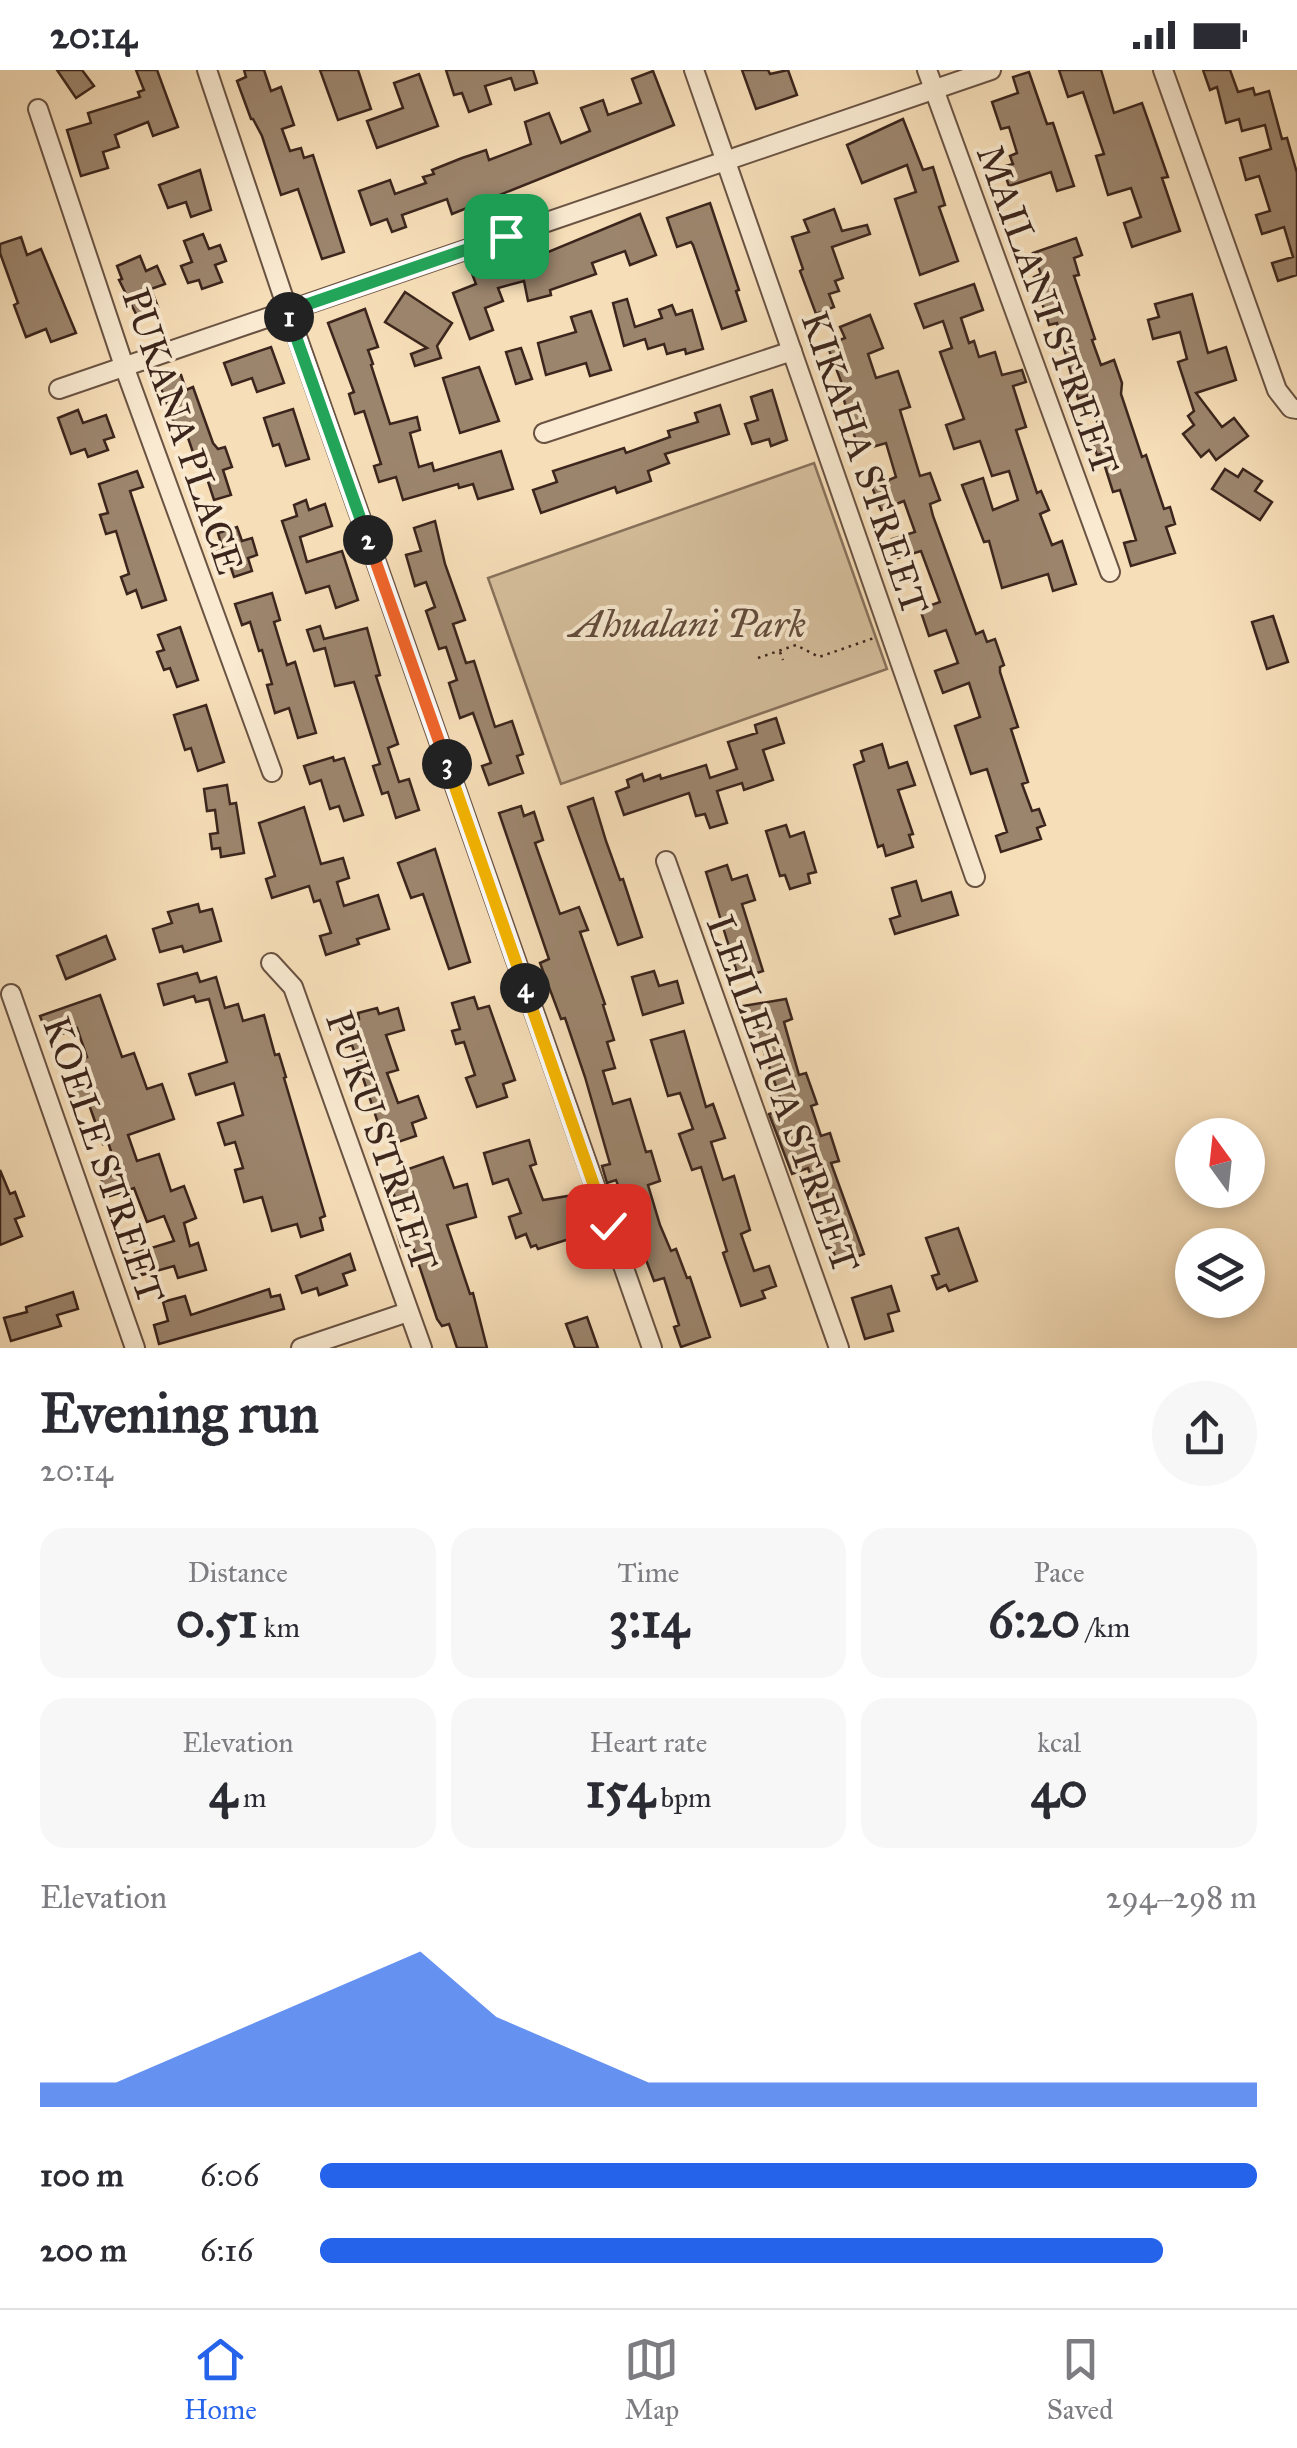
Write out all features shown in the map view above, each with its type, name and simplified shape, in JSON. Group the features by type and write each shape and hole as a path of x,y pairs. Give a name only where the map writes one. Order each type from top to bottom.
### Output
{"street":[{"path":"207,70 652,1348"},
{"name":"KIKAHA STREET","path":"694,70 975,877"},
{"name":"MAILANI STREET","path":"926,70 1110,572"},
{"path":"58,389 991,70"},
{"path":"1162,70 1277,390 1297,409"},
{"name":"PUKANA PLACE","path":"38,109 124,366 272,772"},
{"path":"544,433 792,351"},
{"name":"LEILEHUA STREET","path":"666,861 839,1348"},
{"name":"PUKU STREET","path":"272,963 294,987 422,1348"},
{"name":"KOELE STREET","path":"11,994 135,1348"},
{"path":"301,1348 408,1312"}],"path":[{"path":"758,658 796,645 819,657 890,632"},
{"path":"780,650 783,660"}],"green space":[{"name":"Ahualani Park","path":"814,463 887,669 561,784 488,578"}],"building":[{"path":"57,70 82,70 94,86 76,98"},
{"path":"136,70 157,70 178,127 153,136 148,122 115,135 119,147 103,152 108,168 81,176 67,130 91,123 88,113 140,97 138,92 144,90"},
{"path":"244,70 264,70 271,91 281,87 294,125 282,129 290,151 301,148 304,158 313,155 344,252 322,259 298,189 281,195 262,136 237,81 246,77"},
{"path":"320,70 358,70 371,109 338,120"},
{"path":"446,70 533,70 537,83 515,90 511,78 485,86 491,104 469,112 462,93 454,95"},
{"path":"742,70 768,70 770,74 788,70 797,95 756,109"},
{"path":"1059,70 1101,70 1114,113 1142,103 1168,177 1162,178 1180,231 1132,247 1124,223 1141,217 1131,188 1108,195 1096,156 1104,154 1083,92 1068,97"},
{"path":"1203,70 1230,70 1238,92 1253,88 1255,95 1269,91 1282,139 1287,138 1297,173 1297,275 1278,281 1272,263 1293,257 1284,227 1262,234 1256,215 1270,211 1259,176 1246,180 1240,158 1271,149 1265,125 1242,131 1239,119 1226,123 1217,87 1210,90"},
{"path":"653,71 674,125 452,214 447,199 402,215 406,227 392,232 387,219 371,225 359,191 390,180 395,194 426,183 423,177 434,174 432,170 462,158 486,150 489,160 531,144 525,122 549,113 561,143 590,131 581,108 603,100 608,115 641,103 632,79"},
{"path":"1029,72 1047,124 1053,123 1074,186 1057,191 1051,172 1009,186 1002,167 1013,164 1010,156 1017,153 1009,127 1001,129 992,102 1018,93 1013,77"},
{"path":"419,74 438,126 377,148 367,121 403,108 394,83"},
{"path":"903,119 923,170 933,167 945,205 939,207 958,261 920,275 895,199 916,192 907,165 862,183 847,145"},
{"path":"200,170 211,210 191,217 186,202 168,208 159,185"},
{"path":"710,203 746,321 722,329 693,245 691,242 677,247 667,218"},
{"path":"834,209 842,231 867,225 870,234 832,247 843,278 835,281 839,291 829,294 834,307 816,314 792,237 809,232 804,220"},
{"path":"640,214 656,255 630,265 625,251 592,263 596,274 528,301 524,281 498,288 503,301 485,308 493,330 470,339 453,293 476,284 471,271 546,253"},
{"path":"203,234 209,249 220,245 226,261 215,265 222,282 202,289 199,280 188,283 181,266 192,262 184,241"},
{"path":"21,237 27,255 41,249 76,333 51,342 46,329 26,337 0,253 0,244"},
{"path":"1076,238 1082,255 1074,258 1079,275 1074,276 1095,339 1092,340 1101,365 1114,360 1142,457 1146,455 1164,509 1170,507 1175,524 1166,527 1175,553 1131,566 1124,543 1136,540 1120,490 1113,492 1101,454 1097,455 1090,436 1101,433 1088,395 1078,399 1057,323 1049,325 1034,277 1041,274 1033,253"},
{"path":"140,256 146,271 157,266 165,284 151,289 158,307 137,316 119,280 122,279 117,266"},
{"path":"974,284 983,310 961,318 969,343 974,341 979,357 995,352 1002,375 1022,370 1026,382 1013,386 1026,427 1016,430 1037,493 1041,491 1049,510 1040,514 1052,545 1062,541 1076,584 1053,591 1048,574 1002,588 989,541 984,542 962,485 983,478 993,510 1018,500 1009,471 992,476 980,441 954,449 946,425 964,419 940,352 952,348 943,321 924,328 915,304"},
{"path":"405,292 452,323 437,346 441,358 415,366 411,354 427,348 385,322"},
{"path":"1192,294 1208,353 1226,347 1236,380 1196,393 1222,427 1234,418 1248,436 1216,460 1209,450 1201,457 1183,434 1194,425 1188,416 1194,411 1178,362 1187,359 1180,332 1153,339 1148,320 1159,317 1155,304"},
{"path":"627,299 635,327 662,318 659,310 672,305 676,315 692,310 703,349 667,354 664,344 648,349 645,339 624,346 613,303"},
{"path":"365,309 378,347 368,350 371,365 390,424 417,417 420,430 410,433 419,467 432,463 434,471 501,451 513,489 478,499 473,484 459,488 458,484 403,500 396,477 379,482 374,466 381,464 364,411 355,414 349,394 354,392 328,323"},
{"path":"591,311 611,370 590,376 586,363 546,375 538,343 576,332 571,317"},
{"path":"870,315 883,348 868,354 876,378 898,371 910,407 900,410 920,476 930,473 940,500 930,504 933,516 976,634 983,631 987,642 995,639 1004,665 1000,672 1018,727 1011,729 1028,782 1022,784 1032,811 1039,809 1045,825 1037,828 1041,839 1001,852 996,836 1007,832 987,769 971,774 955,726 980,717 969,683 943,693 935,671 958,663 946,630 929,636 920,609 940,602 921,551 898,558 892,539 915,532 904,501 881,510 872,487 896,477 886,443 859,451 841,390 844,389 827,345 845,338 840,327"},
{"path":"271,347 284,383 257,392 252,378 232,385 224,363"},
{"path":"521,348 532,379 516,384 506,352"},
{"path":"479,367 499,421 460,433 443,378"},
{"path":"181,375 186,390 193,387 213,443 218,449 225,447 232,467 223,470 231,495 214,500 185,429 177,431 159,383"},
{"path":"772,390 787,440 771,446 769,439 752,444 745,424 758,420 751,397"},
{"path":"720,405 729,434 665,454 669,463 648,471 651,481 617,493 615,487 541,513 533,490 557,482 553,471 624,448 626,453 670,437 668,431 698,422 695,413"},
{"path":"293,409 309,459 286,466 279,444 273,446 264,418"},
{"path":"78,410 83,423 106,415 114,437 104,440 108,450 88,457 85,449 71,454 58,418"},
{"path":"1225,469 1238,477 1243,469 1262,481 1255,491 1272,502 1260,520 1212,489"},
{"path":"137,471 143,487 130,491 166,600 142,608 136,590 127,594 121,577 129,574 116,531 106,534 100,515 108,513 99,484"},
{"path":"306,500 309,510 325,504 332,526 300,537 307,562 342,551 358,600 336,608 329,586 306,593 282,521 297,516 294,505"},
{"path":"435,521 465,620 453,624 466,663 474,661 495,727 512,721 523,754 517,756 523,773 489,785 482,766 491,763 473,713 460,718 449,683 457,680 446,647 439,649 426,611 435,607 426,582 415,586 406,555 421,551 414,528"},
{"path":"237,527 242,541 252,538 257,555 248,558 252,571 234,577 230,565 222,568 217,551 223,550 218,533"},
{"path":"272,593 280,620 274,622 287,665 295,662 316,733 298,738 289,708 275,713 262,650 259,651 250,622 242,625 235,604"},
{"path":"1273,616 1288,662 1267,669 1252,622"},
{"path":"320,626 324,639 367,628 380,675 376,676 398,744 388,748 399,782 409,779 419,810 396,818 388,792 382,794 373,766 380,764 354,682 335,686 325,648 314,651 307,630"},
{"path":"180,627 198,680 177,687 170,668 164,670 157,652 164,650 158,635"},
{"path":"206,705 224,762 198,771 191,748 185,750 174,715"},
{"path":"776,718 784,743 763,750 773,780 744,790 742,783 717,791 727,823 710,828 705,814 696,816 689,793 624,815 616,792 629,787 627,780 642,774 644,781 660,775 661,779 706,765 710,778 737,769 728,742 757,733 755,725"},
{"path":"882,744 889,768 907,762 915,785 898,790 913,834 909,835 913,847 886,856 883,845 878,847 854,765 864,761 861,751"},
{"path":"333,757 334,761 344,758 363,815 344,821 339,806 330,809 321,780 310,784 304,766"},
{"path":"227,785 230,804 236,803 244,853 221,857 220,848 212,849 210,834 218,833 215,810 207,811 204,789"},
{"path":"593,798 642,937 618,945 568,807"},
{"path":"521,806 524,816 534,812 543,840 535,843 560,914 579,907 588,930 580,932 614,1040 607,1042 615,1068 603,1071 613,1104 630,1099 646,1152 651,1151 660,1181 648,1185 660,1225 671,1251 676,1249 687,1278 690,1277 710,1337 681,1347 674,1327 679,1325 664,1278 654,1281 616,1180 607,1183 602,1166 610,1164 585,1077 565,1018 561,1019 540,963 549,959 499,813"},
{"path":"304,807 321,864 343,858 349,878 337,882 344,906 378,895 389,929 326,955 320,936 331,933 320,900 314,902 309,886 272,898 266,879 275,876 259,823"},
{"path":"786,825 790,837 804,832 816,872 808,874 810,883 790,889 785,875 780,876 766,831"},
{"path":"435,849 470,962 449,969 423,894 411,898 398,863"},
{"path":"727,865 732,880 747,875 755,900 742,904 763,971 739,979 706,872"},
{"path":"916,881 922,901 951,892 958,915 895,934 890,919 900,916 892,888"},
{"path":"198,904 200,912 212,909 221,941 184,952 182,946 160,952 153,929 172,923 168,912"},
{"path":"106,936 115,959 66,979 57,956"},
{"path":"654,971 659,986 677,981 683,1003 643,1015 632,977"},
{"path":"197,973 200,982 216,977 225,1008 238,1004 243,1021 264,1015 275,1055 279,1054 286,1077 325,1216 320,1218 323,1230 301,1237 297,1224 272,1231 262,1197 244,1202 235,1170 243,1168 235,1142 225,1145 218,1123 243,1115 234,1083 196,1095 189,1074 227,1062 209,999 196,1002 194,996 164,1005 158,984"},
{"path":"100,995 122,1057 134,1053 147,1089 162,1084 174,1119 128,1135 137,1161 159,1154 171,1191 184,1186 196,1218 184,1223 190,1246 198,1243 206,1270 178,1278 174,1266 142,1275 135,1253 174,1241 164,1216 147,1222 134,1188 107,1197 101,1179 118,1173 108,1142 103,1144 87,1099 74,1104 67,1082 88,1075 82,1059 87,1057 77,1028 49,1039 40,1016"},
{"path":"474,997 478,1009 489,1006 515,1080 503,1084 507,1097 477,1107 466,1078 475,1075 464,1042 456,1044 452,1031 460,1029 452,1003"},
{"path":"786,999 792,1019 784,1022 799,1075 806,1073 817,1104 811,1106 821,1136 830,1133 839,1161 831,1163 864,1254 838,1264 820,1217 824,1215 808,1168 792,1174 769,1114 784,1109 758,1035 752,1036 743,1006"},
{"path":"377,1008 379,1014 398,1008 404,1030 386,1035 398,1070 387,1073 398,1103 418,1096 426,1118 412,1123 416,1136 392,1144 388,1133 382,1135 352,1045 346,1047 339,1025 359,1019 358,1013"},
{"path":"684,1031 706,1107 713,1104 725,1138 711,1142 723,1180 734,1176 750,1230 741,1234 754,1271 769,1266 776,1286 762,1291 765,1298 741,1306 701,1167 692,1170 679,1134 693,1129 680,1093 668,1096 651,1040"},
{"path":"529,1140 536,1164 530,1166 543,1200 574,1195 585,1234 538,1249 536,1245 531,1247 526,1234 516,1238 509,1217 521,1213 508,1179 493,1184 484,1153"},
{"path":"443,1157 454,1188 467,1184 476,1217 447,1225 470,1294 473,1293 487,1348 457,1348 449,1324 442,1326 437,1319 412,1244 401,1247 397,1233 406,1230 404,1225 420,1220 412,1192 395,1198 388,1176"},
{"path":"0,1170 10,1194 15,1192 24,1216 15,1219 22,1236 0,1245"},
{"path":"958,1228 977,1281 949,1291 946,1285 937,1289 932,1276 939,1274 926,1238"},
{"path":"350,1254 355,1270 343,1274 347,1285 319,1295 317,1288 302,1293 296,1276"},
{"path":"891,1286 899,1311 888,1314 893,1331 865,1339 852,1298"},
{"path":"269,1289 271,1297 280,1295 284,1309 159,1344 154,1325 168,1321 163,1302 185,1296 191,1315"},
{"path":"73,1292 78,1309 57,1315 61,1326 11,1341 4,1318"},
{"path":"587,1317 598,1348 575,1348 566,1324"}],"route":[{"path":"506,236 288,311 608,1226"}]}
